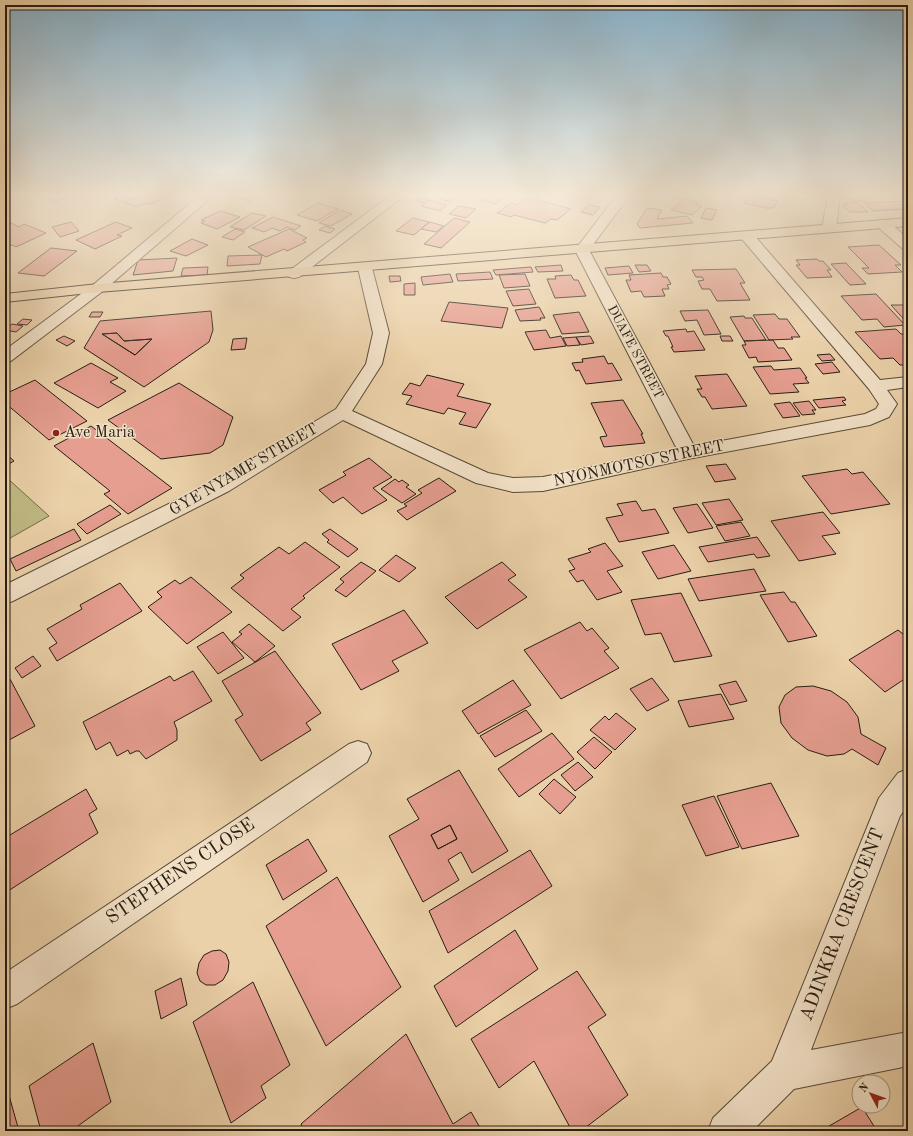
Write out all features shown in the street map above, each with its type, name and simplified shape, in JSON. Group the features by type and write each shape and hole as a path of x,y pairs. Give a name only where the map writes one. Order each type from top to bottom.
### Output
{"main road":[{"path":"5,298 98,288 294,274 605,248"}],"street":[{"path":"5,358 98,288 145,248"},
{"path":"294,274 329,248"},
{"path":"757,248 876,386 908,382"},
{"name":"DUAFE STREET","path":"582,250 688,453"},
{"name":"GYE NYAME STREET","path":"5,595 222,486 342,413 374,364 381,333 365,268"},
{"name":"NYONMOTSO STREET","path":"342,413 483,478 513,485 543,484 688,453 870,419 883,413 888,404 876,386"},
{"name":"STEPHENS CLOSE","path":"5,992 358,753"},
{"name":"ADINKRA CRESCENT","path":"786,1073 889,808 908,782"},
{"path":"726,1131 786,1073 908,1049"}],"shaded area":[{"path":"6,477 49,516 5,541 5,478"}],"building":[{"path":"51,248 77,251 44,276 18,273"},
{"path":"175,248 202,248 186,256 170,251"},
{"path":"250,248 293,248 287,251 284,249 266,257"},
{"path":"849,248 882,248 901,265 895,265 902,272 868,274 862,268 869,268"},
{"path":"262,255 260,264 227,266 228,256"},
{"path":"177,258 173,271 133,275 138,260"},
{"path":"817,259 819,261 823,261 831,270 827,270 832,277 807,278 796,265 800,265 796,260"},
{"path":"846,263 866,284 850,285 831,264"},
{"path":"561,265 563,271 538,272 535,267"},
{"path":"635,265 647,265 651,271 639,272"},
{"path":"629,266 633,273 608,275 605,268"},
{"path":"208,267 207,275 181,276 183,268"},
{"path":"531,267 533,272 496,275 493,270"},
{"path":"736,269 745,283 740,283 750,300 717,301 710,289 702,289 698,281 704,280 702,277 696,277 692,270"},
{"path":"490,272 493,279 458,281 456,274"},
{"path":"661,273 663,277 667,277 671,284 667,285 669,289 662,289 665,296 644,297 641,291 631,292 626,280 631,280 629,275"},
{"path":"450,274 453,282 423,285 421,277"},
{"path":"525,274 530,286 504,288 499,275"},
{"path":"571,275 574,280 578,280 586,296 555,298 547,279 556,279 555,276"},
{"path":"389,276 400,276 401,281 390,282"},
{"path":"415,283 415,295 404,295 404,284"},
{"path":"529,289 536,304 513,306 506,291"},
{"path":"876,294 905,325 884,327 877,319 862,320 841,296"},
{"path":"449,302 508,308 502,328 441,321"},
{"path":"891,305 908,305 908,324"},
{"path":"539,307 545,318 540,318 541,320 520,321 515,310"},
{"path":"708,310 721,334 704,335 697,320 685,321 680,311"},
{"path":"211,311 213,330 209,342 144,387 84,348 100,321","holes":["117,333 124,341 152,339 135,355 102,334"]},
{"path":"92,312 103,312 100,317 89,317"},
{"path":"579,312 589,332 562,334 553,315"},
{"path":"775,314 779,319 787,319 800,337 791,337 793,339 769,340 753,315"},
{"path":"744,316 745,318 752,318 766,340 744,341 730,317"},
{"path":"23,319 32,320 27,325 17,324"},
{"path":"12,324 23,326 16,332 5,330"},
{"path":"686,329 687,332 694,331 705,350 674,352 668,336 666,336 663,331"},
{"path":"896,329 901,334 908,334 908,365 900,365 893,358 880,359 855,332"},
{"path":"546,330 550,338 561,336 566,346 534,350 525,332"},
{"path":"117,333 124,341 152,339 135,355 102,334"},
{"path":"64,336 75,341 67,346 56,340"},
{"path":"590,336 594,343 581,345 576,337"},
{"path":"720,336 730,336 733,341 722,341"},
{"path":"576,337 580,345 567,346 563,338"},
{"path":"247,338 245,349 231,350 233,339"},
{"path":"773,340 778,348 784,348 792,360 758,362 756,357 749,358 742,345 746,345 744,341"},
{"path":"830,354 835,360 822,361 817,355"},
{"path":"604,356 608,364 612,363 622,380 586,384 579,370 576,371 572,363 583,362 582,359"},
{"path":"832,362 840,372 823,374 815,364"},
{"path":"91,363 118,378 110,382 126,391 98,408 54,383"},
{"path":"771,366 774,370 800,368 809,383 793,384 799,392 770,394 753,367"},
{"path":"727,374 747,406 712,409 705,397 702,397 697,389 702,389 695,376"},
{"path":"427,375 464,384 457,396 491,404 476,428 459,424 466,413 448,408 444,414 406,404 412,396 402,394 410,383 420,386"},
{"path":"35,380 87,421 49,440 5,403 5,394"},
{"path":"179,383 233,417 223,445 210,453 161,459 108,420"},
{"path":"844,397 846,400 842,401 846,405 819,408 813,400"},
{"path":"623,400 643,434 641,434 645,443 604,447 600,437 607,436 591,403"},
{"path":"809,401 816,410 812,410 815,414 802,415 793,403"},
{"path":"790,402 800,416 783,418 774,404"},
{"path":"91,426 172,488 128,514 104,494 110,491 54,446"},
{"path":"5,453 14,461 5,466"},
{"path":"369,458 392,477 373,488 387,500 362,514 343,497 333,503 319,490 346,475 343,472"},
{"path":"726,464 736,479 715,482 706,466"},
{"path":"847,469 852,474 863,472 890,504 831,514 802,476"},
{"path":"439,478 456,491 407,520 397,511 407,506 404,504 422,493 418,490"},
{"path":"395,479 399,482 402,480 409,485 406,487 416,494 402,503 381,489"},
{"path":"729,499 743,520 716,525 702,503"},
{"path":"636,501 642,511 655,509 669,533 619,542 606,518 623,515 617,504"},
{"path":"697,504 713,528 688,533 673,508"},
{"path":"110,505 121,514 87,534 77,524"},
{"path":"823,512 840,533 822,536 836,554 799,561 771,521"},
{"path":"741,522 750,536 725,541 716,526"},
{"path":"74,529 81,540 16,571 10,559"},
{"path":"330,529 358,549 348,557 327,542 329,540 322,534"},
{"path":"757,537 770,556 757,558 754,554 708,562 699,547"},
{"path":"305,542 340,567 303,596 305,598 291,609 301,617 283,631 231,588 244,578 240,575 279,547 289,554"},
{"path":"605,543 623,566 607,571 622,592 597,600 583,580 577,582 569,571 575,569 568,559 591,552 588,549"},
{"path":"674,545 691,571 658,579 642,552"},
{"path":"396,555 416,568 399,582 379,570"},
{"path":"361,562 376,571 346,597 335,590 344,582 340,579"},
{"path":"502,562 516,575 508,580 527,597 477,629 445,597"},
{"path":"754,569 766,591 699,601 688,579"},
{"path":"191,577 232,612 187,644 148,607 162,597 157,592 175,580 180,584"},
{"path":"120,583 142,611 57,661 49,648 57,643 47,629 82,609 80,605"},
{"path":"784,592 791,602 795,602 817,636 788,642 760,595"},
{"path":"681,593 712,656 674,662 661,633 645,635 631,600"},
{"path":"404,610 428,643 392,661 399,671 361,690 332,644"},
{"path":"580,622 587,631 592,628 609,648 604,651 619,668 561,699 524,650"},
{"path":"249,624 275,646 255,662 232,642 242,634 239,632"},
{"path":"898,630 908,638 908,679 906,678 885,692 849,660"},
{"path":"223,632 244,658 218,674 197,647"},
{"path":"275,651 321,713 306,723 311,730 261,761 235,720 243,715 222,681"},
{"path":"33,656 41,666 22,678 15,668"},
{"path":"193,671 212,701 174,722 177,730 177,740 146,759 139,751 130,754 128,750 117,756 110,742 96,750 83,722 170,676 174,681"},
{"path":"652,678 669,700 647,711 630,689"},
{"path":"10,679 35,726 9,740 5,734 5,682"},
{"path":"513,680 531,705 478,734 462,711"},
{"path":"736,681 747,701 730,705 719,685"},
{"path":"813,686 831,691 847,702 858,717 861,734 886,748 878,765 852,749 844,754 827,756 808,750 792,738 781,723 779,707 785,695 796,687"},
{"path":"721,694 734,719 689,727 678,701"},
{"path":"526,710 542,731 495,757 480,736"},
{"path":"616,713 636,729 615,750 590,730 605,716 609,720"},
{"path":"552,733 574,759 519,797 498,769"},
{"path":"594,737 612,752 595,769 577,752"},
{"path":"578,762 593,777 575,791 561,775"},
{"path":"459,770 508,851 472,873 461,852 448,860 459,880 423,902 389,836 419,819 407,799","holes":["450,825 457,839 438,849 431,835"]},
{"path":"554,779 576,797 560,814 539,794"},
{"path":"771,783 799,836 742,849 717,796"},
{"path":"86,789 97,809 89,814 98,833 5,893 5,838"},
{"path":"714,796 739,847 706,856 682,805"},
{"path":"450,825 457,839 438,849 431,835"},
{"path":"308,839 327,871 283,900 266,865"},
{"path":"530,850 552,886 448,953 429,911"},
{"path":"337,877 401,987 326,1046 266,926"},
{"path":"515,930 538,969 456,1027 434,986"},
{"path":"220,950 226,954 229,962 228,971 223,980 215,985 206,985 200,981 197,973 199,963 204,955 212,951"},
{"path":"577,971 606,1015 588,1027 628,1095 581,1131 572,1131 534,1061 499,1088 471,1039"},
{"path":"181,978 187,1005 161,1019 155,991"},
{"path":"253,982 290,1065 261,1086 266,1098 231,1123 193,1022"},
{"path":"406,1034 453,1124 471,1112 482,1131 304,1131 301,1124"},
{"path":"93,1043 111,1102 71,1131 41,1131 29,1086"},
{"path":"5,1081 19,1131 5,1131"},
{"path":"851,1113 866,1114 877,1131 825,1131 824,1129"}],"place":[{"name":"Ave Maria","path":"56,433"}]}
